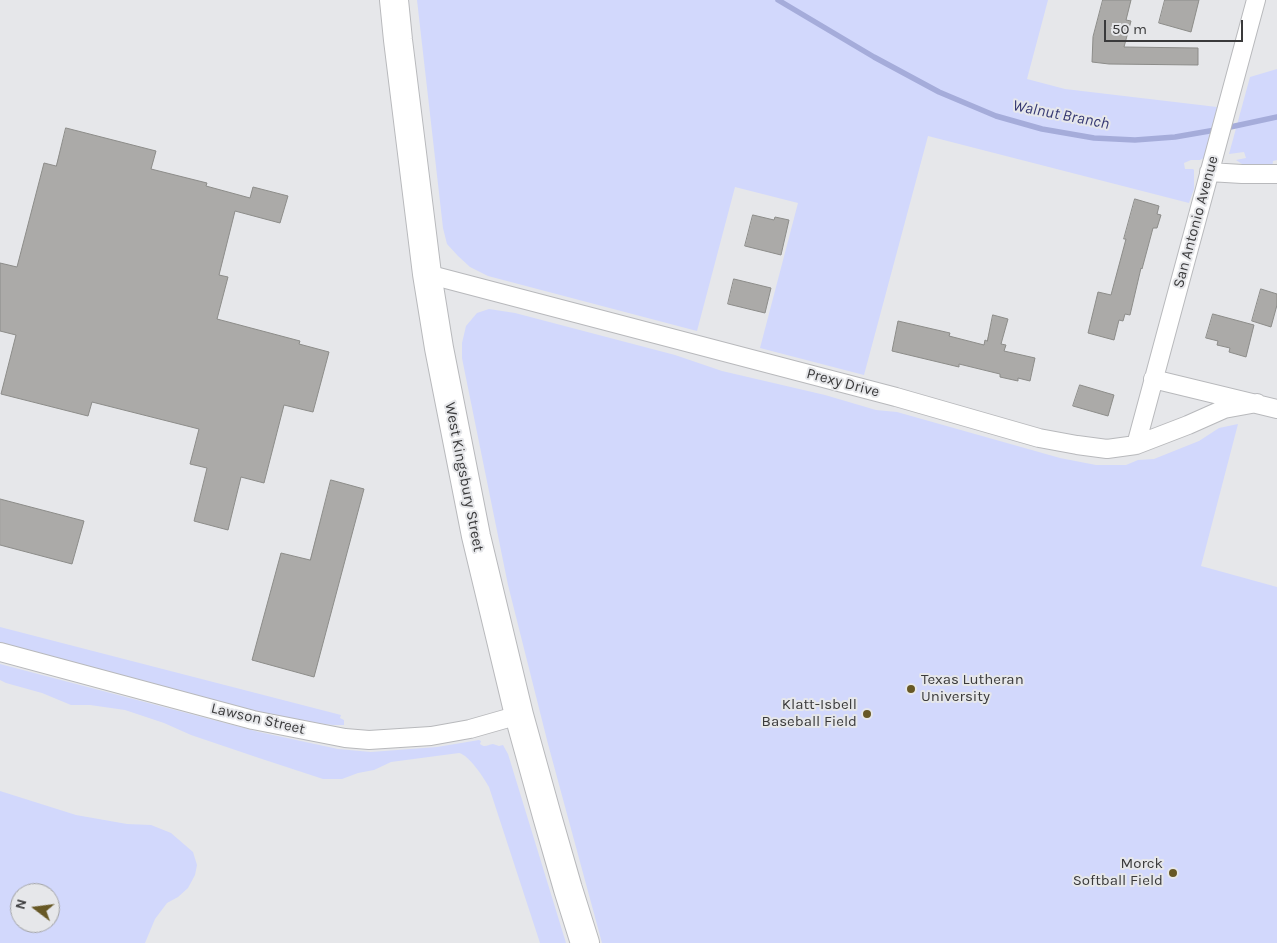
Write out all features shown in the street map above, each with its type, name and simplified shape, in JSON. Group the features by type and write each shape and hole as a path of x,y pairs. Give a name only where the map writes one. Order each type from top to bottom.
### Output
{"main road":[{"name":"West Kingsbury Street","path":"394,0 427,274 439,348 476,536 519,715 585,943"}],"street":[{"name":"San Antonio Avenue","path":"1136,445 1256,0"},
{"path":"1210,172 1277,174"},
{"name":"Prexy Drive","path":"427,274 896,397 1040,438 1107,449 1136,445 1224,409 1256,403"},
{"name":"Prexy Drive","path":"1153,379 1277,409"},
{"name":"Lawson Street","path":"0,652 253,720 346,738 369,740 431,736 519,715"}],"shaded area":[{"path":"417,0 1048,0 1027,79 1065,89 1217,107 1204,158 1184,163 1185,169 1194,170 1194,189 1189,203 928,136 864,375 760,348 798,203 735,187 697,331 488,276 470,267 447,244 443,228"},
{"path":"1277,69 1277,160 1273,161 1272,168 1236,167 1242,164 1236,160 1246,158 1244,152 1229,154 1250,77"},
{"name":"Texas Lutheran University","path":"489,309 515,313 675,355 722,371 825,395 876,410 897,412 1060,458 1096,465 1126,465 1138,460 1154,459 1199,441 1219,428 1238,424 1201,566 1277,587 1277,943 602,943 548,744 508,585 462,358 462,343 466,326 477,313"},
{"path":"0,627 341,715 340,718 344,720 344,725 309,722 239,708 0,643"},
{"path":"0,664 259,732 338,749 371,752 437,747 479,740 483,746 503,745 508,754 566,943 540,943 489,787 476,767 459,753 391,762 374,770 342,779 323,779 191,735 164,723 125,710 90,705 71,705 42,693 6,683 0,680"},
{"path":"0,791 76,815 127,824 151,825 171,833 193,852 197,865 195,875 188,888 178,897 167,903 155,919 145,943 0,943"}],"building":[{"path":"1103,0 1131,0 1126,20 1131,21 1124,47 1198,48 1198,65 1109,64 1092,62 1093,37"},
{"path":"1165,0 1199,0 1191,32 1159,23"},
{"path":"66,128 156,151 151,169 207,183 206,186 250,198 253,187 288,196 280,223 235,211 219,275 228,277 217,319 300,341 299,344 329,352 313,412 284,405 264,483 241,477 228,530 194,521 207,468 190,464 199,429 92,402 88,416 1,394 16,335 0,331 0,263 17,267 44,163 56,166"},
{"path":"1135,199 1159,206 1157,214 1161,215 1157,228 1153,228 1130,315 1125,314 1123,321 1119,320 1114,340 1088,333 1098,292 1111,295"},
{"path":"753,215 774,220 775,217 789,220 781,255 745,246"},
{"path":"734,279 771,288 765,313 728,304"},
{"path":"1261,289 1277,294 1277,305 1271,327 1252,321"},
{"path":"1213,314 1254,325 1246,357 1229,352 1230,348 1217,345 1218,341 1206,338"},
{"path":"993,315 1008,319 1001,344 1006,345 1004,351 1035,358 1030,381 1018,378 1018,381 1000,377 1000,374 959,364 959,367 892,351 898,321 950,333 949,336 984,345 985,340 987,341"},
{"path":"1080,385 1114,395 1108,416 1073,406"},
{"path":"331,480 364,489 314,677 252,660 281,553 310,560"},
{"path":"0,499 84,521 72,564 0,545"}],"waterway":[{"name":"Walnut Branch","path":"778,0 874,57 939,92 996,116 1042,129 1094,138 1135,140 1175,137 1277,117"}],"place":[{"name":"Texas Lutheran University","path":"911,689"},
{"name":"Klatt-Isbell Baseball Field","path":"867,714"},
{"name":"Morck Softball Field","path":"1173,873"}]}
